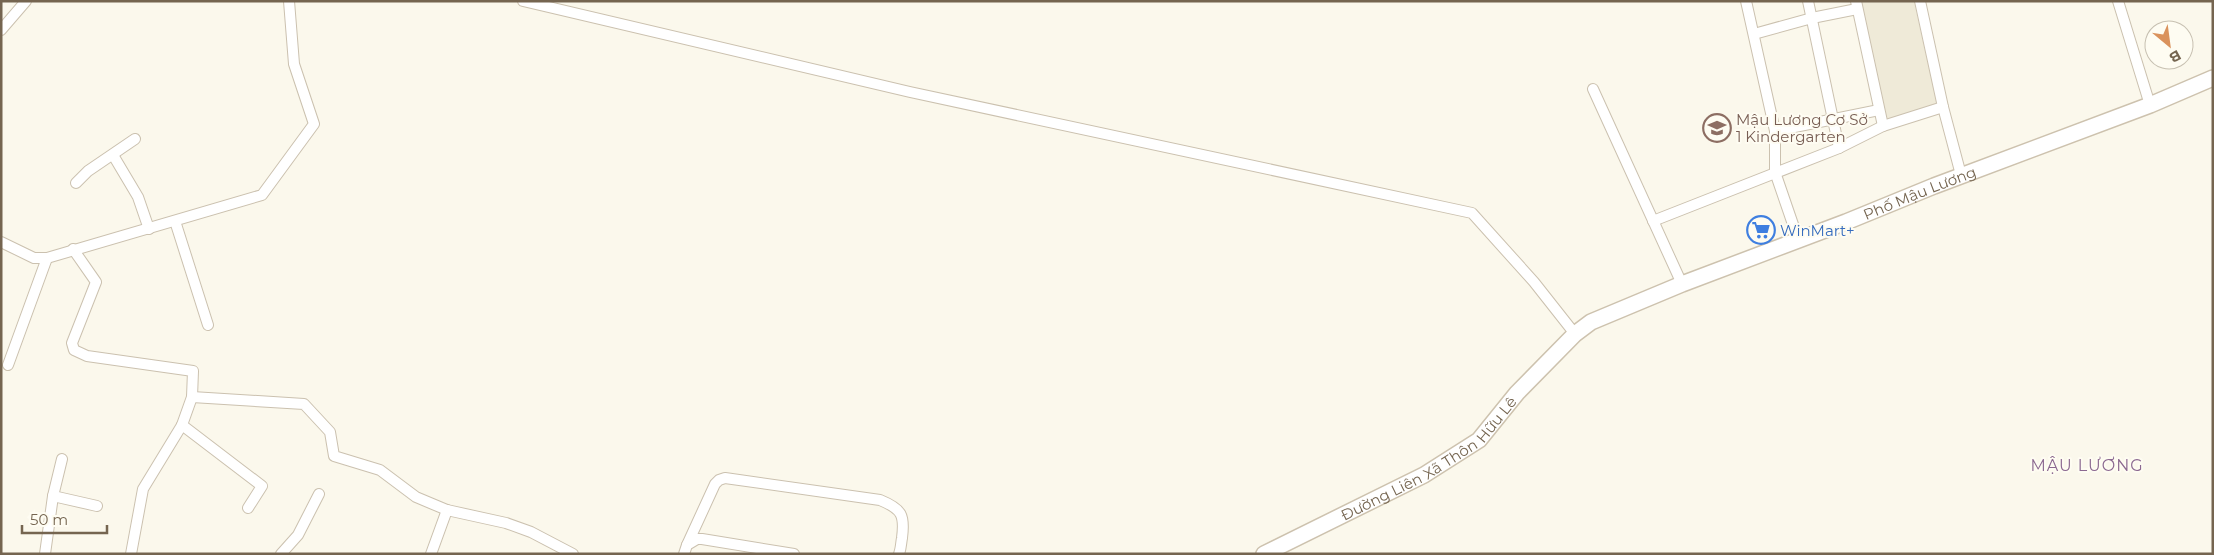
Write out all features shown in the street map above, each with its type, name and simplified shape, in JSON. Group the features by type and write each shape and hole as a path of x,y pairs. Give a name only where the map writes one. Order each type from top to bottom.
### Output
{"street":[{"path":"1,30 26,1"},
{"path":"1,242 34,258 47,258 262,195 314,124 294,64 289,1"},
{"path":"522,1 910,92 1472,213 1534,282 1574,334"},
{"path":"1746,1 1775,131 1774,172 1798,239"},
{"path":"1808,1 1839,148"},
{"path":"1920,1 1943,107 1961,175"},
{"path":"2118,1 2150,105"},
{"path":"1754,34 1856,5 1883,126"},
{"name":"Phố Mậu Lương","path":"1574,334 1591,322 1682,284 1846,222 1961,175 2150,105 2213,78"},
{"path":"1593,88 1682,284"},
{"path":"1653,221 1839,148 1883,126 1943,107"},
{"path":"1775,131 1879,110"},
{"path":"76,183 88,171 136,139"},
{"path":"113,154 138,197 149,229"},
{"path":"175,221 208,325"},
{"path":"74,249 96,282 72,343 74,350 87,356 193,371 192,397 182,425 143,489 131,554"},
{"path":"8,365 47,258"},
{"name":"Đường Liên Xã Thôn Hữu Lê","path":"1264,554 1424,475 1479,440 1517,393 1574,334"},
{"path":"192,397 304,404 330,432 334,456 380,470 416,497 447,510 506,523 531,532 572,553"},
{"path":"182,425 262,486 248,508"},
{"path":"45,554 62,459"},
{"path":"685,549 715,484 725,478 880,500 891,504 904,520 899,554"},
{"path":"281,554 298,535 319,494"},
{"path":"54,496 97,506"},
{"path":"431,554 447,510"},
{"path":"685,549 697,539 702,539 794,554"}],"shaded area":[{"path":"1860,1 1914,1 1937,104 1886,120"}],"place":[{"name":"Mậu Lương Cơ Sở 1 Kindergarten","path":"1717,128"},
{"name":"WinMart+","path":"1761,230"}],"district":[{"name":"MẬU LƯƠNG","path":"2087,465"}]}
